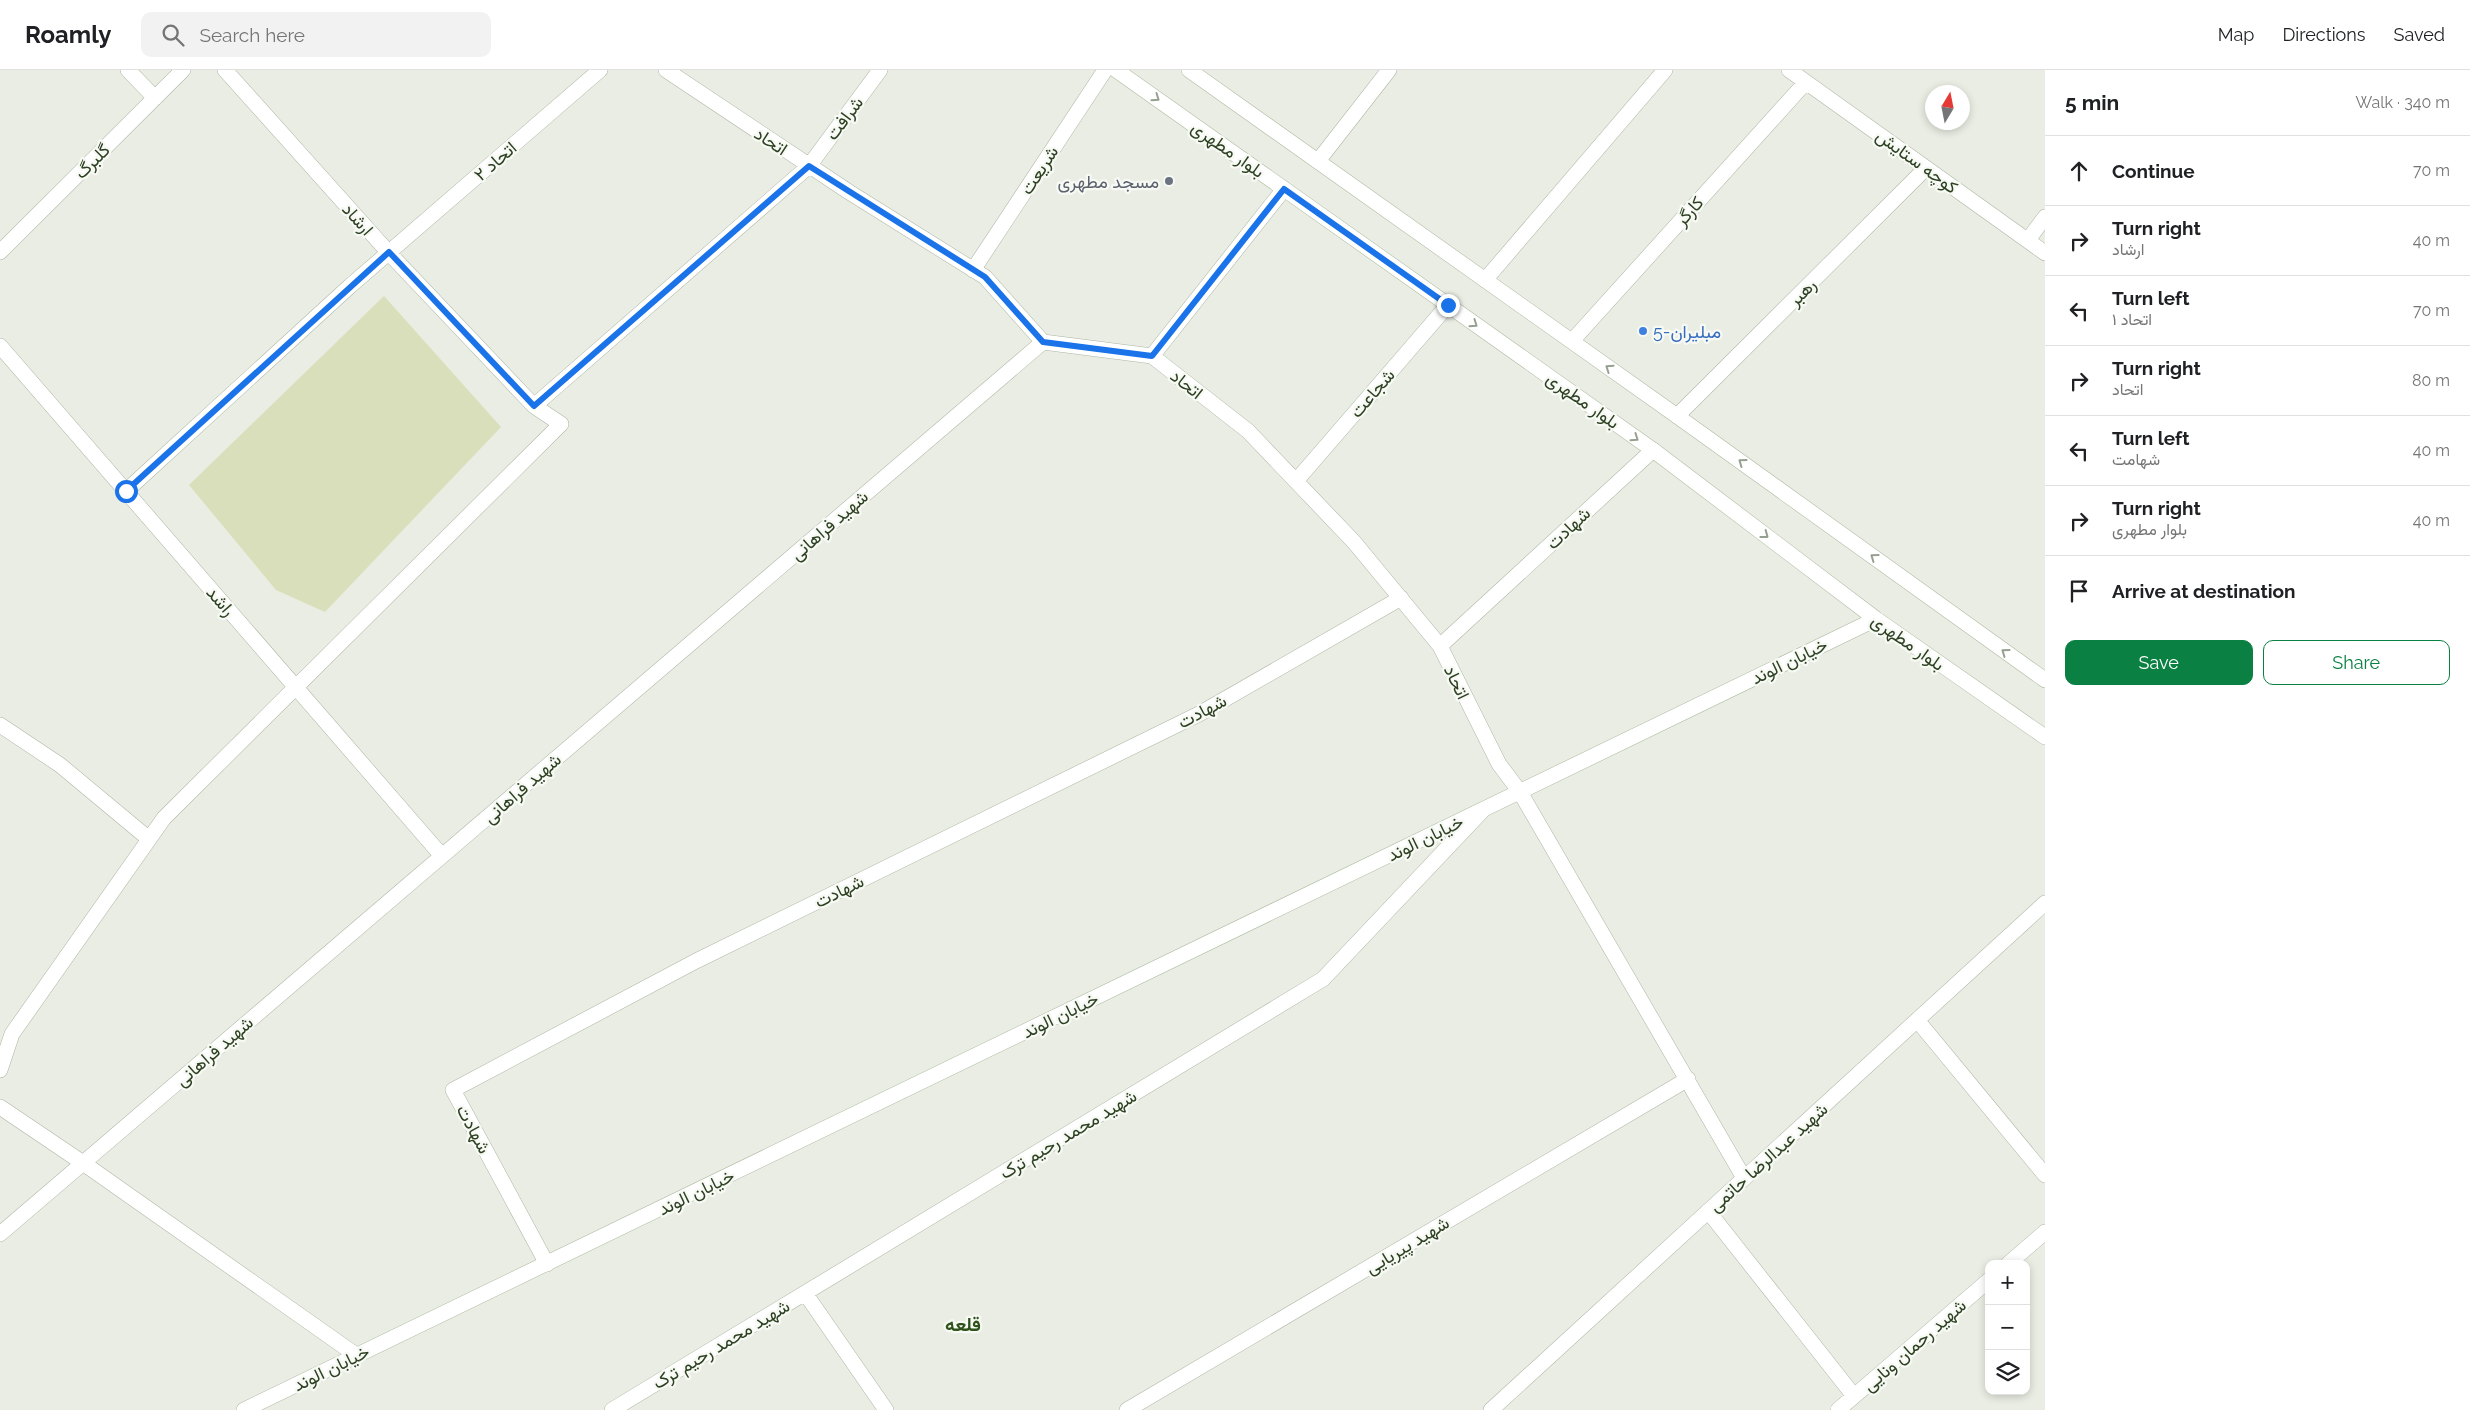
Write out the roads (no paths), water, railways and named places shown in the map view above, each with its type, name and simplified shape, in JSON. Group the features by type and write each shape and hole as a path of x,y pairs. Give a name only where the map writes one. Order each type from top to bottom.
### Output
{"street":[{"path":"128,70 155,98"},
{"name":"گلبرگ","path":"0,252 183,70"},
{"name":"ارشاد","path":"225,70 389,252 534,406 561,424 295,687"},
{"name":"اتحاد ۲","path":"126,491 389,252 600,70"},
{"name":"اتحاد","path":"666,70 809,166 985,277 1043,342"},
{"name":"شرافت","path":"534,406 809,166 880,70"},
{"name":"شریعت","path":"973,270 1105,70"},
{"name":"بلوار مطهری","path":"1116,70 1652,450 1876,619 2045,737"},
{"path":"1189,70 1572,341 2045,680"},
{"path":"1318,161 1389,70"},
{"path":"1485,280 1665,70"},
{"name":"کوچه ستایش","path":"1789,70 2045,253"},
{"name":"کارگر","path":"1572,341 1806,82"},
{"name":"رهبر","path":"1677,416 1926,168"},
{"path":"1043,342 1152,356 1284,189"},
{"path":"2028,240 2045,217"},
{"name":"شجاعت","path":"1296,481 1448,305"},
{"name":"شهید فراهانی","path":"0,1234 1043,342"},
{"name":"راشد","path":"0,346 442,856"},
{"name":"اتحاد","path":"1152,356 1248,431 1354,542 1440,646 1498,764 1520,792 1744,1178"},
{"name":"شهادت","path":"1440,646 1652,450"},
{"name":"شهادت","path":"547,1264 453,1090 696,961 1199,714 1400,598"},
{"name":"خیابان الوند","path":"244,1410 1876,619"},
{"path":"0,1070 12,1034 164,818 295,687"},
{"path":"0,725 60,765 149,839"},
{"name":"شهید محمد رحیم ترک","path":"612,1410 1323,979 1484,809"},
{"name":"شهید عبدالرضا حاتمی","path":"1491,1410 2045,903"},
{"path":"1917,1020 2045,1175"},
{"name":"شهید پیریایی","path":"1127,1410 1688,1079"},
{"path":"0,1107 356,1355"},
{"path":"1708,1211 1854,1396"},
{"path":"2013,1260 2045,1232"},
{"name":"شهید رحمان ونایی","path":"1838,1410 1985,1283"},
{"path":"805,1293 886,1410"}],"place":[{"name":"مسجد مطهری","path":"1169,181"},
{"name":"مبلیران-5","path":"1643,331"}],"district":[{"name":"قلعه","path":"963,1324"}]}
